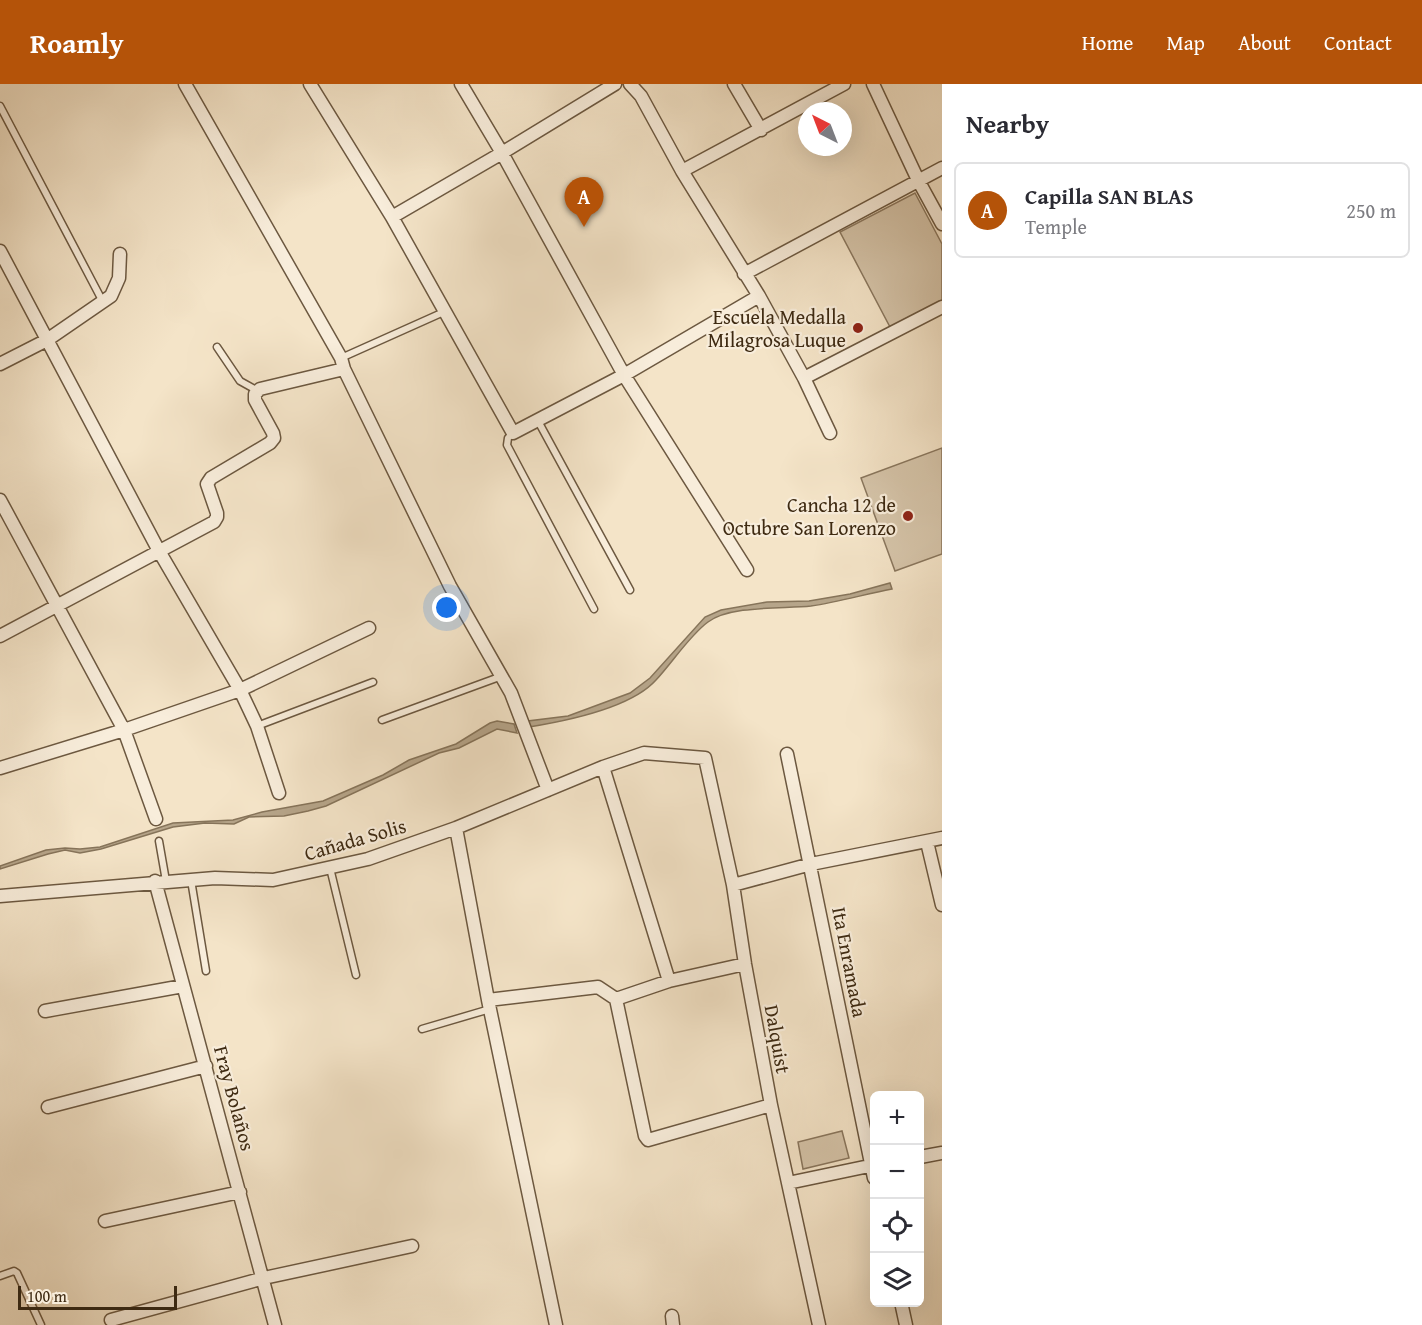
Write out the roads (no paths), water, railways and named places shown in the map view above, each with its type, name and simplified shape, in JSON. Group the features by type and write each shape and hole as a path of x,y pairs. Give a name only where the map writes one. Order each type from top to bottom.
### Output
{"street":[{"path":"185,84 343,364 450,586 515,701 548,790"},
{"path":"310,84 392,217 513,433 624,375 759,296"},
{"path":"461,84 502,153 624,375 747,570"},
{"path":"392,217 615,84"},
{"path":"630,84 641,96 682,171 759,296 804,378 830,432"},
{"path":"734,84 760,130"},
{"path":"682,171 844,84"},
{"path":"873,84 918,180 942,224"},
{"path":"744,274 942,168"},
{"path":"0,251 159,551 240,690 257,726 279,793"},
{"path":"0,364 47,339 111,296 119,278 120,255"},
{"path":"804,378 942,307"},
{"path":"0,636 214,522 217,513 207,484 211,478 270,443 274,438 255,400 255,394 258,391 343,364"},
{"path":"0,500 124,730 156,819"},
{"path":"0,768 124,730 240,690 369,628"},
{"name":"Cañada Solis","path":"0,896 191,879 273,880 368,859 456,828 603,767 644,753 705,758"},
{"name":"Ita Enramada","path":"787,754 870,1151"},
{"name":"Dalquist","path":"705,758 733,885 771,1105 819,1325"},
{"path":"603,767 669,981"},
{"path":"456,828 489,1004 556,1325"},
{"path":"733,885 811,864 942,838"},
{"path":"927,842 942,905"},
{"name":"Fray Bolaños","path":"161,881 183,986 275,1325"},
{"path":"616,999 669,981 745,964"},
{"path":"45,1011 183,986"},
{"path":"489,1004 598,987 616,999 645,1136 648,1140 771,1105"},
{"path":"48,1107 206,1066"},
{"path":"924,1156 942,1153"},
{"path":"788,1183 870,1171"},
{"path":"105,1221 240,1192"},
{"path":"111,1320 264,1278 412,1246"},
{"path":"902,1307 906,1325"}],"lane":[{"path":"0,106 104,302"},
{"path":"343,364 446,311"},
{"path":"218,346 240,381 258,391"},
{"path":"538,420 630,590"},
{"path":"513,433 508,438 507,445 594,609"},
{"path":"382,720 502,676"},
{"path":"257,726 373,682"},
{"path":"159,841 161,881"},
{"path":"330,868 356,975"},
{"path":"191,879 206,971"},
{"path":"422,1029 489,1004"},
{"path":"0,1276 14,1271 19,1276 41,1325"}],"place":[{"name":"Capilla SAN BLAS","path":"584,227"},
{"name":"Escuela Medalla Milagrosa Luque","path":"858,328"},
{"name":"Cancha 12 de Octubre San Lorenzo","path":"908,516"}]}
